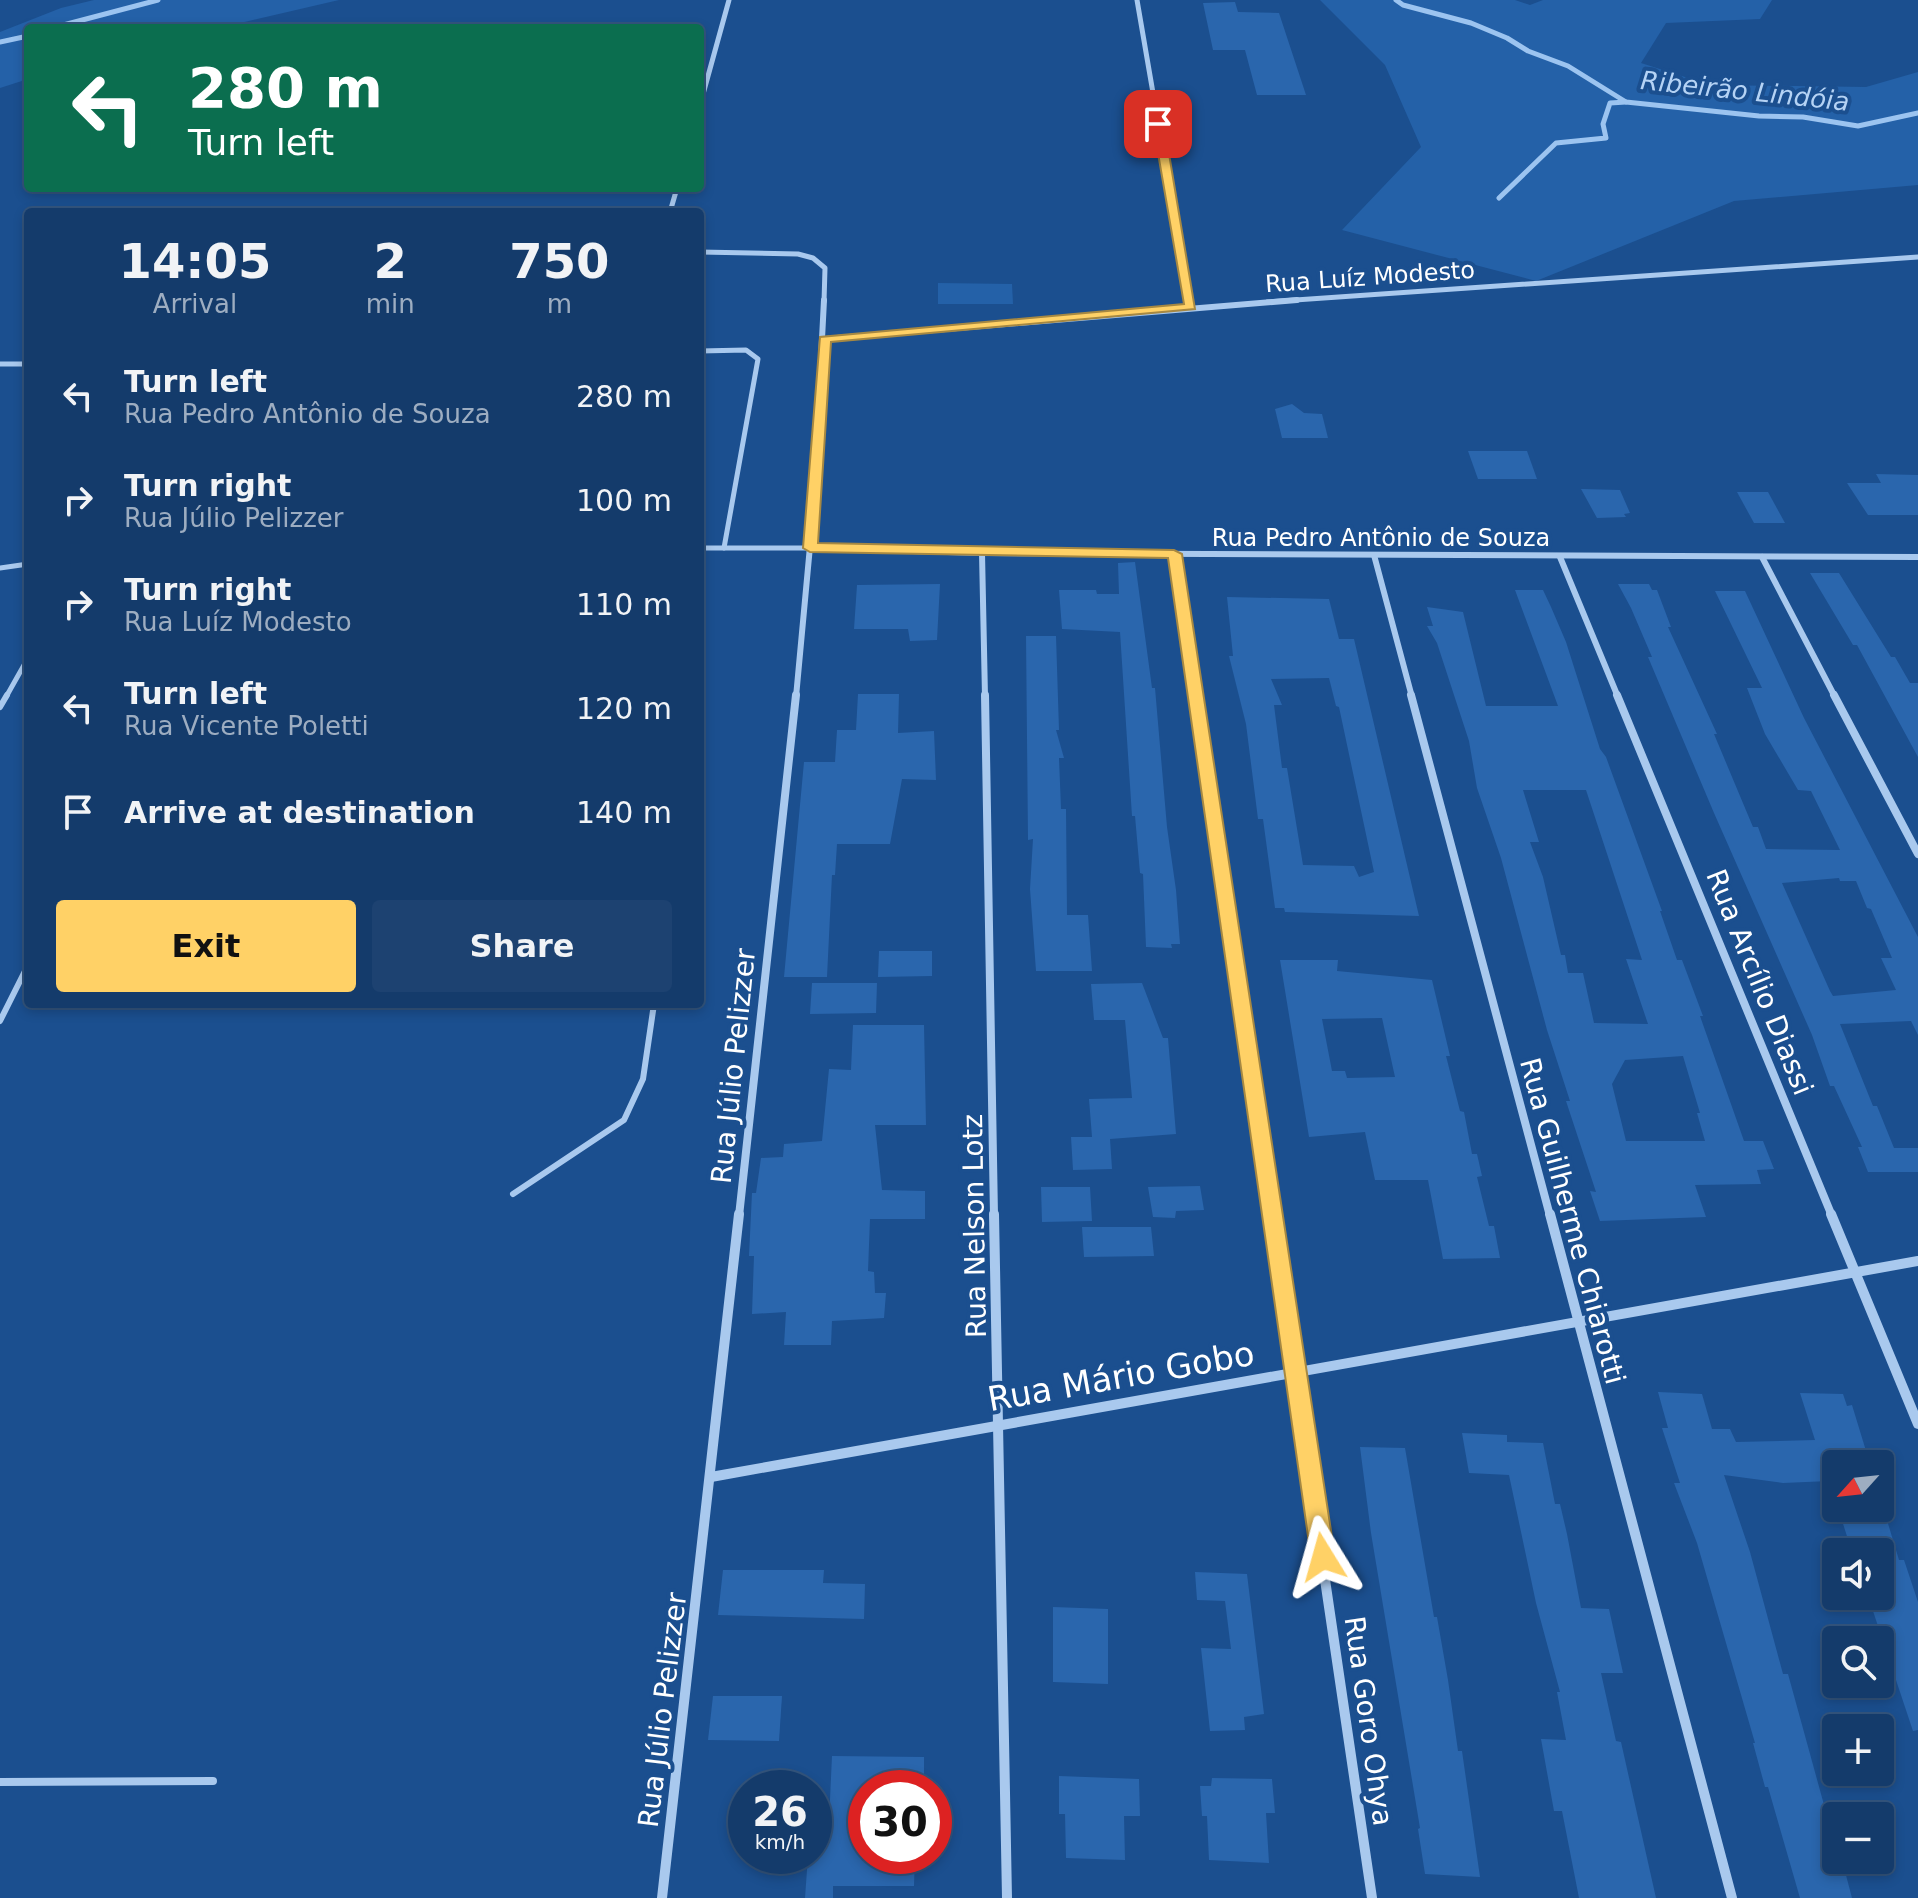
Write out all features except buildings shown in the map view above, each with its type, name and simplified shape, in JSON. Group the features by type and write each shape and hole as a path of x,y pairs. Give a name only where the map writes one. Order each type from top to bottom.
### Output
{"street":[{"path":"704,91 729,0"},
{"path":"1137,0 1190,307"},
{"name":"Rua Júlio Pelizzer","path":"662,1898 711,1477 810,548 825,339 825,268 813,258 798,254 704,252"},
{"name":"Rua Luíz Modesto","path":"825,339 1190,307 1918,257"},
{"name":"Rua Pedro Antônio de Souza","path":"810,548 982,553 1918,557"},
{"name":"Rua Nelson Lotz","path":"982,553 1007,1898"},
{"name":"Rua Goro Ohya","path":"1174,554 1372,1898"},
{"name":"Rua Guilherme Chiarotti","path":"1374,555 1732,1898"},
{"name":"Rua Arcílio Diassi","path":"1560,557 1918,1424"},
{"path":"1762,557 1918,854"},
{"name":"Rua Mário Gobo","path":"711,1477 1918,1261"}],"lane":[{"path":"704,351 746,350 758,359 724,548"},
{"path":"0,364 24,364"},
{"name":"Rua Pedro Antônio de Souza","path":"704,548 810,548"},
{"path":"0,568 24,565"},
{"path":"0,707 24,665"},
{"path":"0,1021 24,973"},
{"path":"513,1194 624,1120 636,1104 643,1082 653,1008"},
{"path":"0,1782 213,1781"}],"shaded area":[{"path":"94,0 339,0 236,24 24,24 24,80 0,88 0,32 61,8"},
{"path":"1320,0 1515,0 1530,5 1543,0 1772,0 1760,19 1666,23 1641,63 1710,85 1866,87 1918,72 1918,185 1734,201 1536,281 1342,230 1421,147 1385,65"},
{"path":"938,283 1012,284 1013,304 938,304"}],"waterway":[{"name":"Ribeirão Lindóia","path":"67,24 158,0"},
{"name":"Ribeirão Lindóia","path":"1396,0 1403,5 1471,23 1507,38 1528,51 1568,66 1626,102"},
{"name":"Ribeirão Lindóia","path":"0,42 24,37"},
{"path":"1499,198 1556,143 1606,138 1603,124 1610,103 1626,102"},
{"name":"Ribeirão Lindóia","path":"1626,102 1759,116 1803,117 1858,126 1918,113"}],"route":[{"path":"1158,124 1190,307 825,339 810,548 1174,554 1323,1557"}]}
